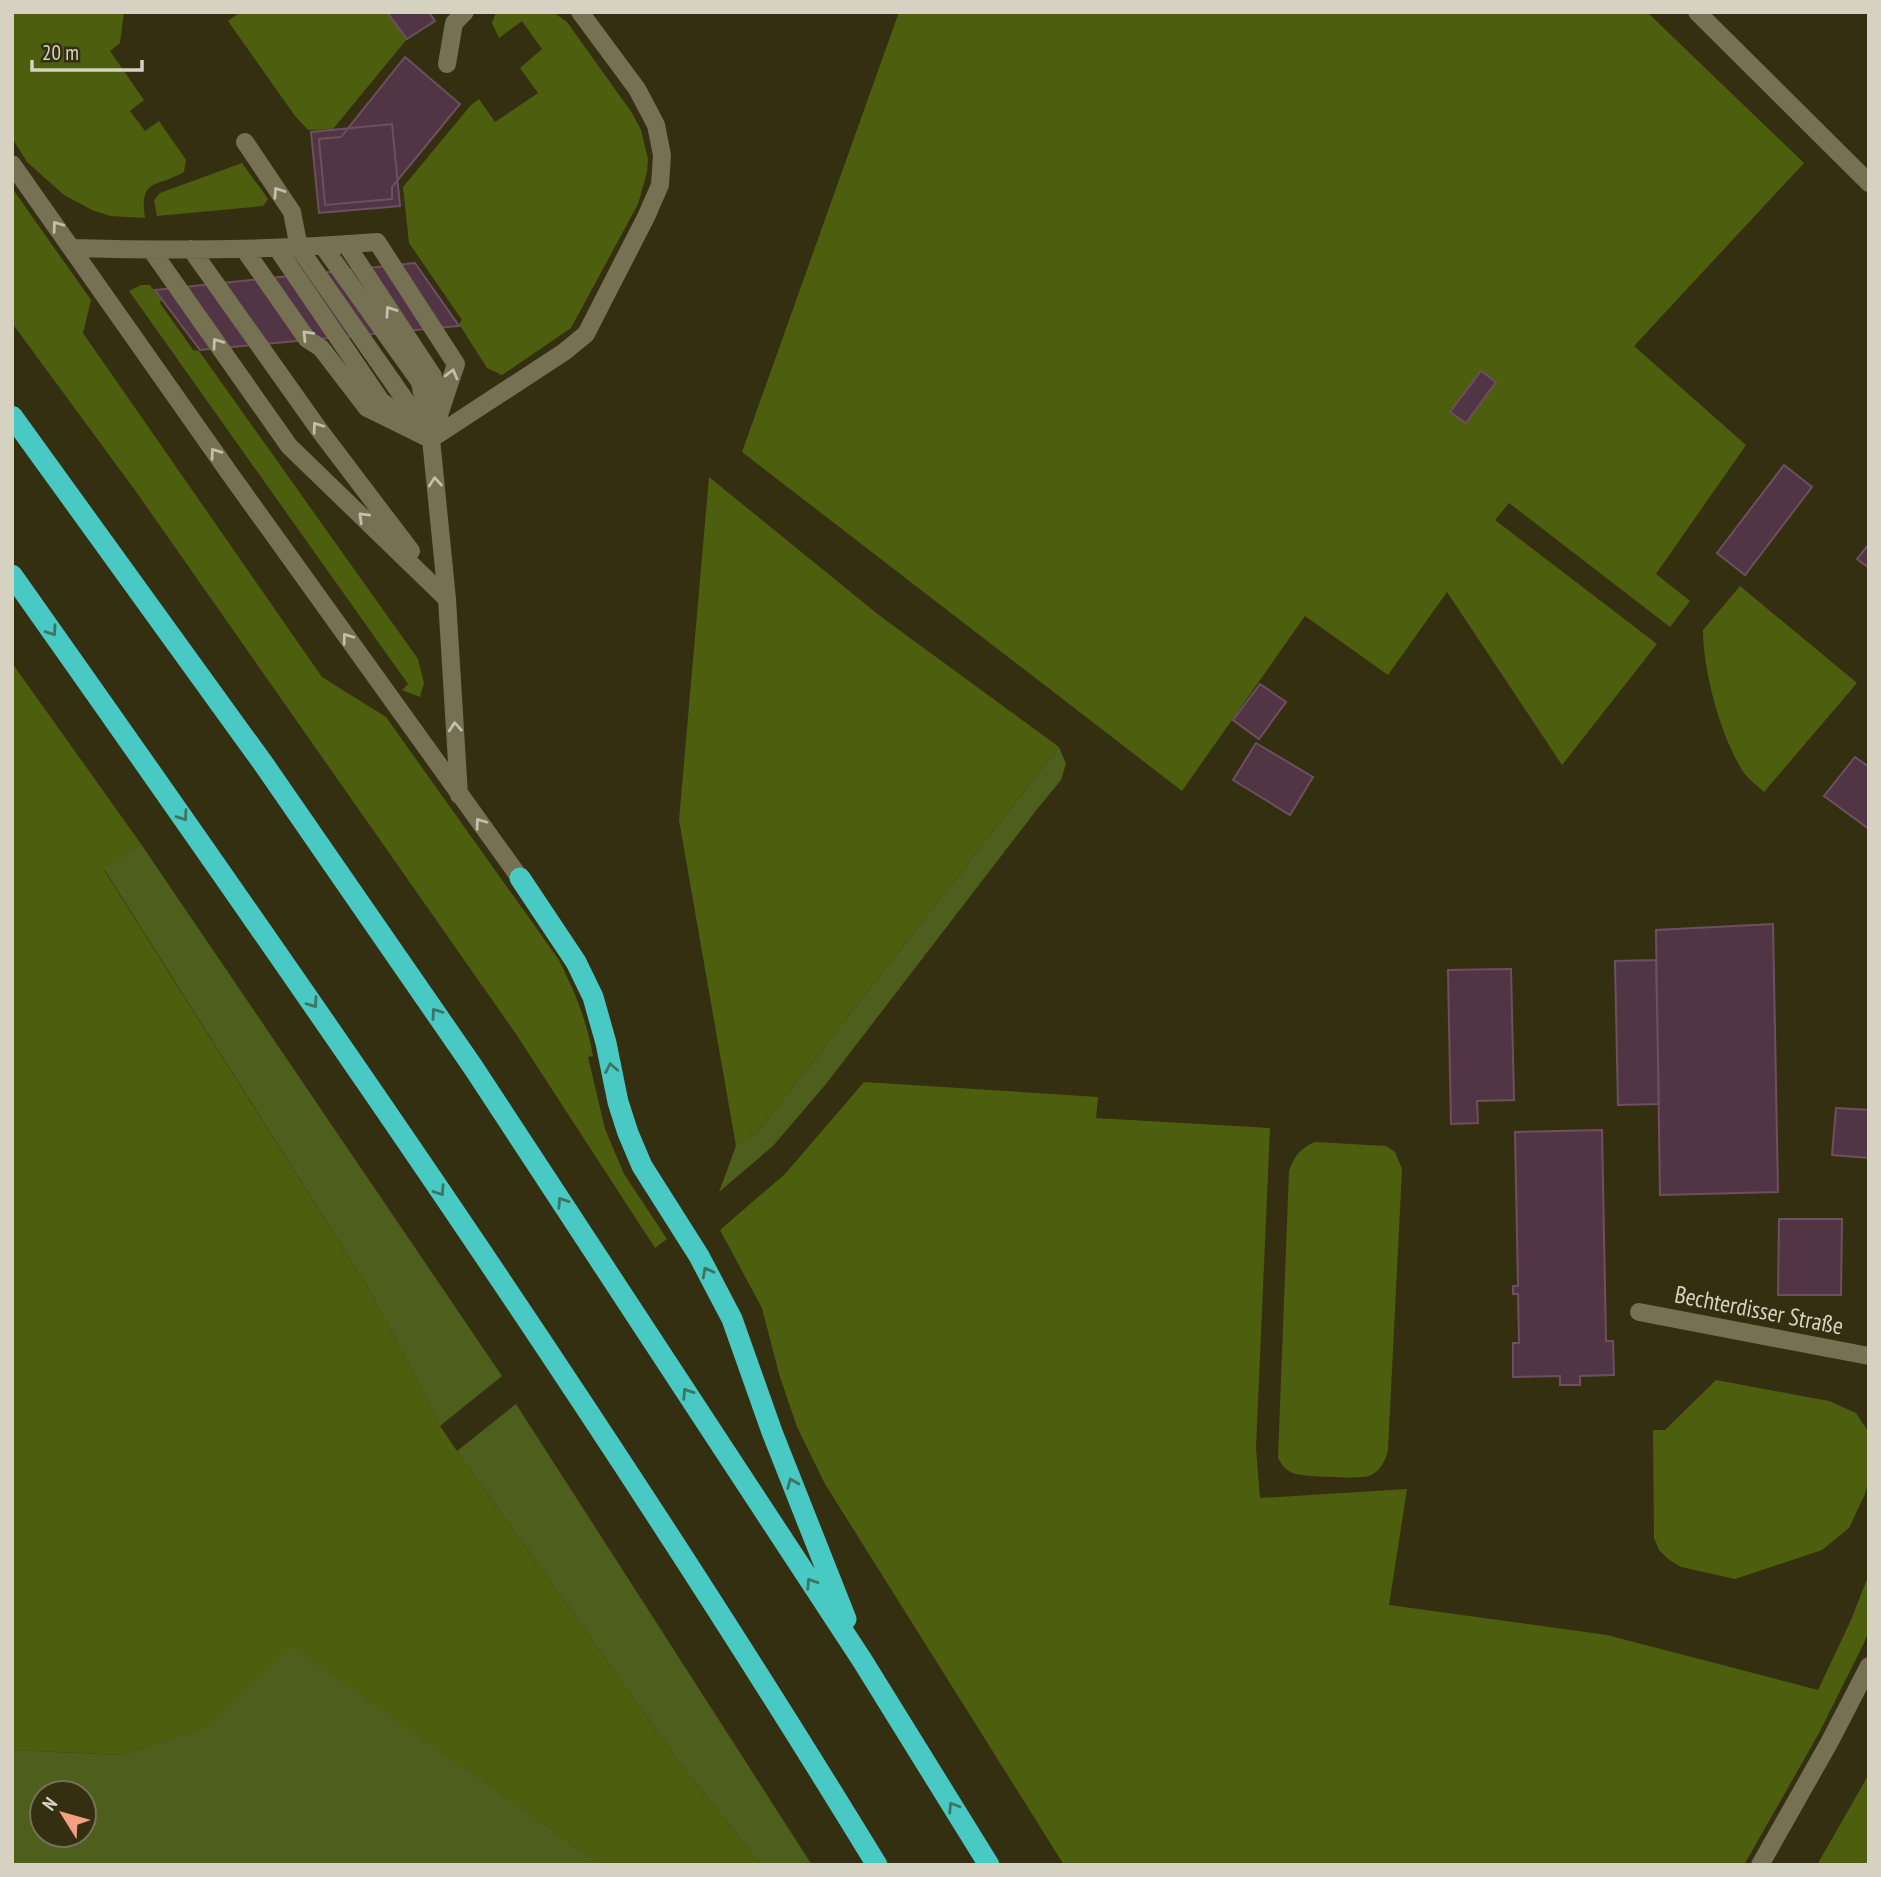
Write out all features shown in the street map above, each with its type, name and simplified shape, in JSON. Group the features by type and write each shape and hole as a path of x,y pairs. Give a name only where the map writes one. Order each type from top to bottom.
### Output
{"highway":[{"path":"12,415 265,765 473,1067 862,1660 989,1865"},
{"path":"12,575 393,1120 619,1460 877,1865"},
{"path":"520,878 576,962 593,997 628,1133 642,1166 699,1256 732,1319 772,1432 862,1660"}],"street":[{"path":"447,64 454,23 465,12"},
{"path":"431,439 564,352 586,334 660,185 662,155 656,125 637,89 580,12"},
{"path":"1697,12 1869,183"},
{"path":"245,142 292,212 299,248 431,439"},
{"path":"12,164 520,878"},
{"path":"74,248 152,251 299,248 377,242 456,364 431,439"},
{"path":"346,244 433,376 431,439"},
{"path":"323,246 420,382 431,439 447,599 459,795"},
{"path":"277,248 381,401 431,439"},
{"path":"244,249 307,339 321,348 368,408 431,439"},
{"path":"191,250 320,431 447,599"},
{"path":"152,251 289,446 447,599"},
{"name":"Bechterdisser Straße","path":"1639,1312 1869,1356"},
{"path":"1760,1865 1869,1667"}],"green space":[{"path":"12,12 124,12 120,43 110,51 144,100 130,111 145,131 159,121 186,160 184,172 148,190 144,205 145,218 110,216 92,210 64,195 27,162 12,138"},
{"path":"240,12 388,12 407,39 333,129 308,130 295,116 228,21"},
{"path":"496,12 553,12 567,22 632,113 641,130 648,159 638,204 571,328 502,375 487,368 459,324 462,320 409,243 403,187 471,105 479,99 495,122 538,93 520,68 542,49 522,21 499,38 492,23"},
{"path":"899,12 1647,12 1804,163 1634,346 1746,445 1656,574 1690,601 1670,627 1509,503 1495,520 1657,644 1562,765 1447,592 1388,675 1305,616 1182,791 742,452"},
{"path":"242,163 268,199 263,206 157,216 154,200 160,193"},
{"path":"12,188 91,300 83,333 322,677 386,717 559,960 584,1018 593,1056 588,1057 605,1129 624,1174 667,1239 655,1248 516,1034 137,493 12,323"},
{"path":"141,285 150,285 161,299 160,303 193,350 199,351 418,659 424,683 420,697 402,690 408,684 129,291"},
{"path":"709,477 880,616 1059,747 759,1130 736,1146 679,820"},
{"path":"1740,586 1857,683 1764,792 1744,773 1728,742 1706,665 1703,630"},
{"path":"12,663 141,844 104,870 372,1294 440,1426 679,1762 761,1865 602,1865 292,1648 208,1727 122,1755 12,1750"},
{"path":"1059,747 1066,764 1061,780 826,1084 773,1146 719,1192 736,1146 759,1130"},
{"path":"141,844 502,1376 440,1426 372,1294 104,869"},
{"path":"864,1082 1098,1097 1096,1118 1270,1128 1256,1448 1260,1498 1407,1489 1389,1605 1607,1635 1818,1690 1869,1574 1869,1631 1863,1645 1819,1733 1744,1865 1064,1865 825,1484 797,1427 779,1374 762,1308 720,1230 785,1174"},
{"path":"1315,1142 1386,1146 1395,1152 1402,1169 1388,1450 1379,1469 1364,1477 1298,1474 1286,1469 1278,1458 1289,1171 1299,1153"},
{"path":"1716,1380 1829,1401 1856,1413 1869,1433 1869,1479 1865,1494 1849,1528 1822,1550 1735,1579 1681,1567 1659,1550 1654,1538 1653,1430 1665,1430"},
{"path":"516,1404 812,1865 761,1865 679,1762 457,1451"},
{"path":"292,1647 602,1865 12,1865 12,1750 122,1755 207,1727"},
{"path":"1869,1774 1869,1865 1817,1865"}],"building":[{"path":"387,12 429,12 435,21 407,39"},
{"path":"405,57 460,104 392,187 392,199 325,205 319,139 341,137"},
{"path":"392,124 400,206 319,213 311,132"},
{"path":"415,263 459,326 200,350 155,290"},
{"path":"1481,371 1496,382 1466,423 1450,412"},
{"path":"1784,465 1812,487 1745,575 1717,553"},
{"path":"1869,544 1869,568 1857,559"},
{"path":"1260,684 1286,702 1259,739 1233,720"},
{"path":"1256,743 1313,777 1290,815 1233,780"},
{"path":"1855,757 1869,767 1869,829 1824,796"},
{"path":"1773,924 1778,1192 1660,1195 1656,930"},
{"path":"1656,960 1659,1104 1618,1105 1615,961"},
{"path":"1511,969 1514,1100 1477,1101 1478,1123 1451,1124 1448,970"},
{"path":"1836,1108 1869,1110 1869,1158 1832,1155"},
{"path":"1602,1130 1606,1341 1613,1341 1614,1375 1580,1376 1580,1385 1560,1385 1560,1376 1513,1377 1513,1343 1519,1343 1518,1294 1513,1294 1513,1286 1518,1286 1515,1132"},
{"path":"1779,1219 1842,1219 1841,1295 1778,1295"}]}
